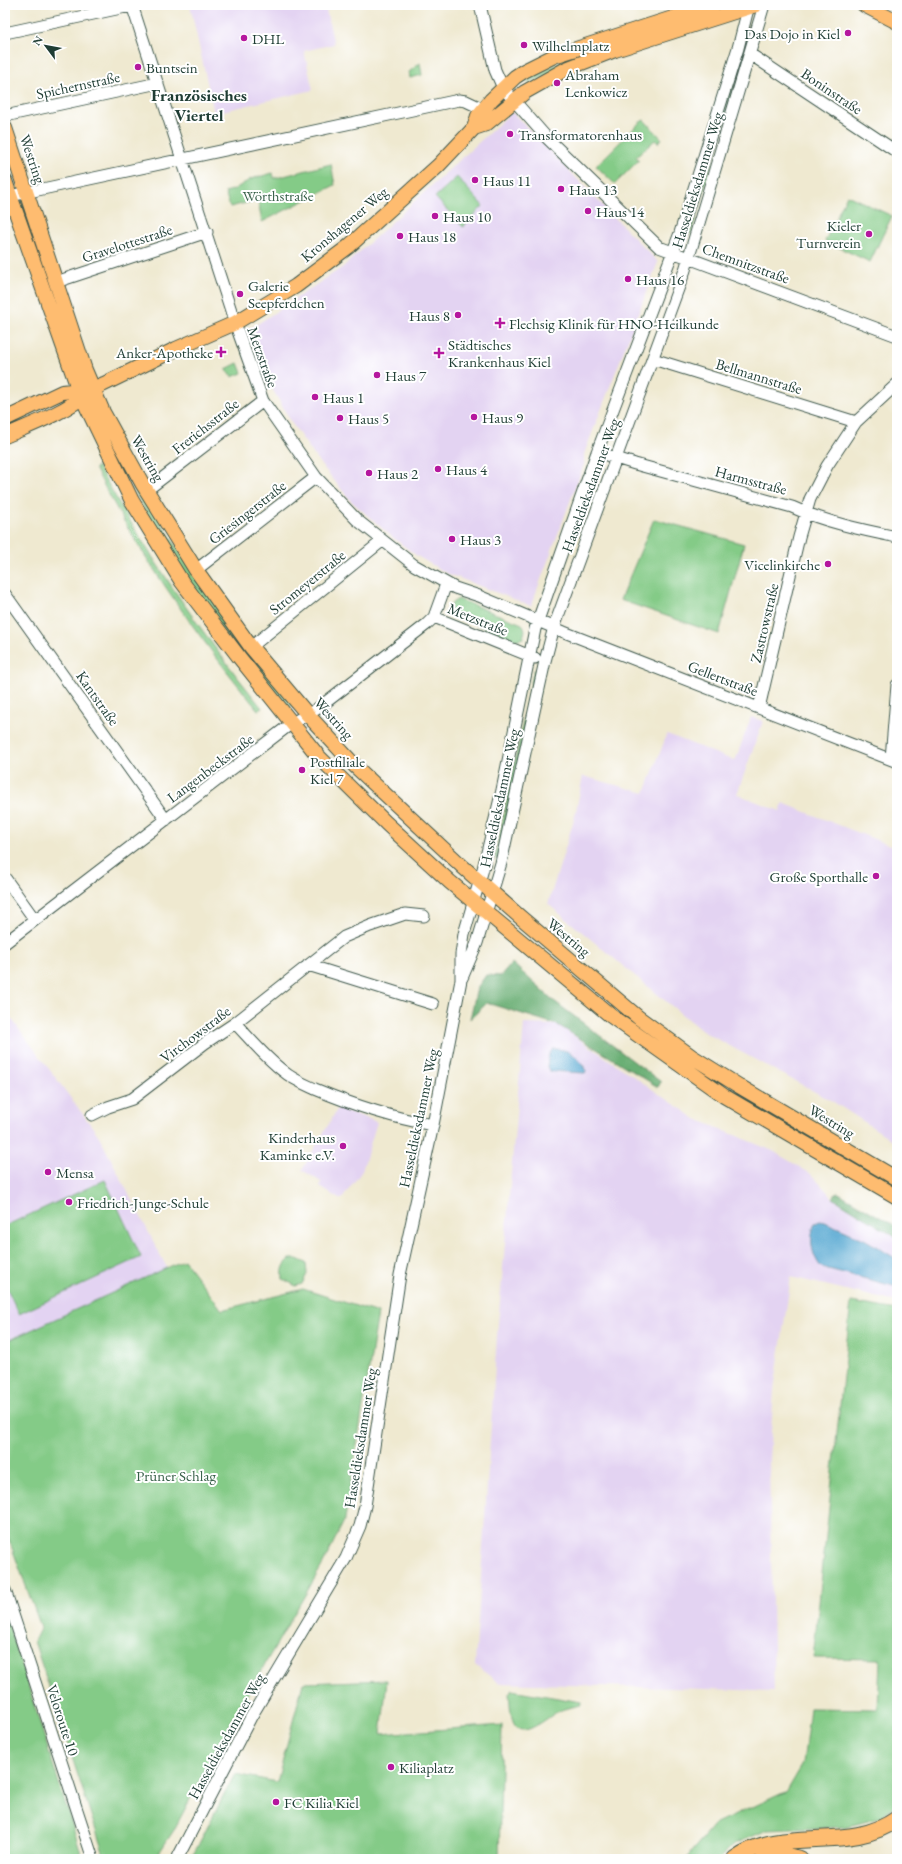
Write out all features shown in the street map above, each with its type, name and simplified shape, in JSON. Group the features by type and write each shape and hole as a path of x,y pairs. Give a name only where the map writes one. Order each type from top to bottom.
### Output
{"highway":[{"path":"735,1859 755,1847 783,1841 845,1838 863,1835 881,1829 897,1819"},
{"path":"764,1859 788,1856 800,1859"}],"main road":[{"name":"Kronshagener Weg","path":"5,436 61,410 84,393 176,349 235,323 296,286 348,247 440,164 474,128 478,116 483,110 504,88 524,71 554,56 713,5"},
{"path":"864,5 897,22"},
{"name":"Kronshagener Weg","path":"474,128 486,124 513,101 544,80 578,63 622,47 751,6"},
{"name":"Westring","path":"5,128 56,282 84,393 102,412 147,490 196,570 251,647 308,715 356,767 493,894 639,1018 678,1046 739,1086 897,1179"},
{"name":"Westring","path":"5,181 8,197 84,393 132,501 182,582 239,657 319,757 412,847 486,913 611,1016 683,1068 769,1123 897,1197"},
{"name":"Kronshagener Weg","path":"5,419 62,392 84,393"}],"street":[{"path":"5,33 133,5"},
{"name":"Metzstraße","path":"133,5 235,323 263,401 316,477 357,520 382,541 414,566 446,584 538,621"},
{"path":"480,5 495,70 504,88"},
{"name":"Hasseldieksdammer Weg","path":"461,980 471,960 493,894 506,843 545,661 554,627 689,258 764,5"},
{"name":"Hasseldieksdammer Weg","path":"177,1859 235,1747 337,1576 349,1553 360,1526 365,1506 400,1275 433,1125 461,980 462,942 502,790 538,621 597,452 680,233 751,6"},
{"name":"Boninstraße","path":"750,54 897,152"},
{"name":"Spichernstraße","path":"5,116 158,83"},
{"name":"Chemnitzstraße","path":"504,88 513,101 547,138 659,247 897,336"},
{"path":"8,197 182,160 267,140 459,100 466,101 483,110"},
{"name":"Gravelottestraße","path":"56,282 207,232"},
{"name":"Bellmannstraße","path":"653,358 856,422"},
{"name":"Zastrowstraße","path":"759,708 799,537 810,498 826,466 856,422 897,384"},
{"name":"Frerichsstraße","path":"147,490 263,401"},
{"name":"Harmsstraße","path":"597,452 792,507 806,514 870,532 897,537"},
{"name":"Griesingerstraße","path":"196,570 316,477"},
{"name":"Stromeyerstraße","path":"251,647 382,541"},
{"name":"Metzstraße","path":"446,584 434,617 545,661"},
{"name":"Kantstraße","path":"5,594 166,820"},
{"name":"Langenbeckstraße","path":"5,943 292,723 308,715 427,624 434,617"},
{"name":"Gellertstraße","path":"538,621 894,761"},
{"path":"894,761 897,685"},
{"path":"5,878 35,920"},
{"name":"Virchowstraße","path":"92,1115 108,1107 132,1099 205,1043 235,1023 344,938 364,928 405,914 424,916"},
{"path":"308,966 432,1004"},
{"path":"235,1023 265,1055 283,1072 294,1079 337,1098 394,1117 433,1125"},
{"name":"Veloroute 10","path":"5,1590 93,1859"}],"shaded area":[{"path":"190,5 325,5 334,44 304,51 313,90 214,113"},
{"name":"Städtisches Krankenhaus Kiel","path":"512,112 658,262 584,454 584,464 531,606 446,573 417,556 391,536 351,501 319,462 293,425 265,376 247,331 343,267"},
{"path":"751,717 763,721 737,794 780,811 783,803 897,848 897,1143 832,1101 702,1031 548,904 575,816 583,776 645,793 667,734 735,761"},
{"name":"Friedrich-Junge-Schule","path":"5,1010 99,1136 167,1268 5,1342"},
{"path":"524,1024 558,1025 696,1119 773,1151 811,1174 833,1198 897,1238 897,1302 791,1277 774,1390 769,1459 774,1691 499,1683 475,1665 497,1336"},
{"name":"Kinderhaus Kaminke e.V.","path":"338,1108 377,1122 362,1171 342,1199 339,1199 320,1187 321,1182 302,1170"}],"green space":[{"path":"717,8 528,83 526,81 550,67 600,46"},
{"path":"752,26 691,234 684,233 749,27"},
{"path":"420,63 422,75 410,78 409,72"},
{"path":"644,120 662,139 658,143 655,140 636,157 639,160 615,184 596,166 639,123"},
{"name":"Wörthstraße","path":"331,164 335,185 262,222 258,200 230,207 225,192 233,190 251,179 273,173 274,178 276,178"},
{"path":"457,177 483,206 463,227 435,197"},
{"path":"847,195 892,216 870,262 825,241"},
{"path":"238,363 242,373 232,377 226,369"},
{"path":"94,414 108,439 194,574 293,705 290,708 230,641 157,533"},
{"path":"98,466 154,560 174,590 217,650 262,708 258,710 235,682 170,593 149,562 112,500 95,468"},
{"path":"654,519 744,544 719,634 620,600"},
{"path":"458,599 522,624 525,630 523,638 515,640 452,614 450,608 452,603"},
{"path":"534,670 540,671 535,677 498,860 495,858"},
{"path":"512,963 554,1001 661,1082 658,1087 558,1025 487,1003 470,1019 477,988 486,975 501,976"},
{"path":"105,1180 141,1257 19,1314 5,1284 5,1226"},
{"path":"837,1192 897,1227 897,1238 833,1198"},
{"path":"290,1259 297,1259 306,1263 307,1274 302,1284 296,1286 283,1279 284,1268"},
{"name":"Prüner Schlag","path":"184,1260 222,1310 303,1289 378,1313 345,1519 323,1564 222,1738 174,1830 155,1859 112,1859 104,1855 34,1641 41,1627 5,1529 5,1342"},
{"path":"851,1302 897,1310 897,1806 879,1818 845,1827 767,1830 733,1845 719,1859 687,1859 691,1852 714,1825 787,1791 803,1764 810,1708 878,1709 880,1659 813,1658"},
{"path":"5,1613 83,1859 5,1859"},
{"name":"Kiliaplatz","path":"387,1680 381,1734 502,1725 499,1859 191,1859 235,1774 277,1782 303,1683"},
{"path":"512,1690 581,1702 581,1705 557,1712 529,1729 518,1729 514,1724 510,1709 509,1693"}],"water":[{"path":"553,1049 564,1050 573,1054 583,1066 586,1071 585,1073 550,1071 547,1067 549,1054"},
{"path":"820,1221 866,1240 895,1258 897,1260 897,1287 821,1267 815,1257 812,1246 813,1229 815,1223"}],"place":[{"name":"Das Dojo in Kiel","path":"848,33"},
{"name":"DHL","path":"244,38"},
{"name":"Wilhelmplatz","path":"524,45"},
{"name":"Buntsein","path":"138,67"},
{"name":"Abraham Lenkowicz","path":"557,83"},
{"name":"Transformatorenhaus","path":"510,134"},
{"name":"Haus 11","path":"475,180"},
{"name":"Haus 13","path":"561,189"},
{"name":"Haus 14","path":"588,211"},
{"name":"Haus 10","path":"435,216"},
{"name":"Kieler Turnverein","path":"869,234"},
{"name":"Haus 18","path":"400,236"},
{"name":"Haus 16","path":"628,279"},
{"name":"Galerie Seepferdchen","path":"240,294"},
{"name":"Haus 8","path":"458,315"},
{"name":"Flechsig Klinik für HNO-Heilkunde","path":"500,323"},
{"name":"Anker-Apotheke","path":"221,352"},
{"name":"Städtisches Krankenhaus Kiel","path":"439,353"},
{"name":"Haus 7","path":"377,375"},
{"name":"Haus 1","path":"315,397"},
{"name":"Haus 9","path":"474,417"},
{"name":"Haus 5","path":"340,418"},
{"name":"Haus 4","path":"438,469"},
{"name":"Haus 2","path":"369,473"},
{"name":"Haus 3","path":"452,539"},
{"name":"Vicelinkirche","path":"828,564"},
{"name":"Postfiliale Kiel 7","path":"302,770"},
{"name":"Große Sporthalle","path":"876,876"},
{"name":"Kinderhaus Kaminke e.V.","path":"343,1146"},
{"name":"Mensa","path":"48,1172"},
{"name":"Friedrich-Junge-Schule","path":"69,1202"},
{"name":"Kiliaplatz","path":"391,1767"},
{"name":"FC Kilia Kiel","path":"276,1802"}],"district":[{"name":"Französisches Viertel","path":"199,105"}]}
